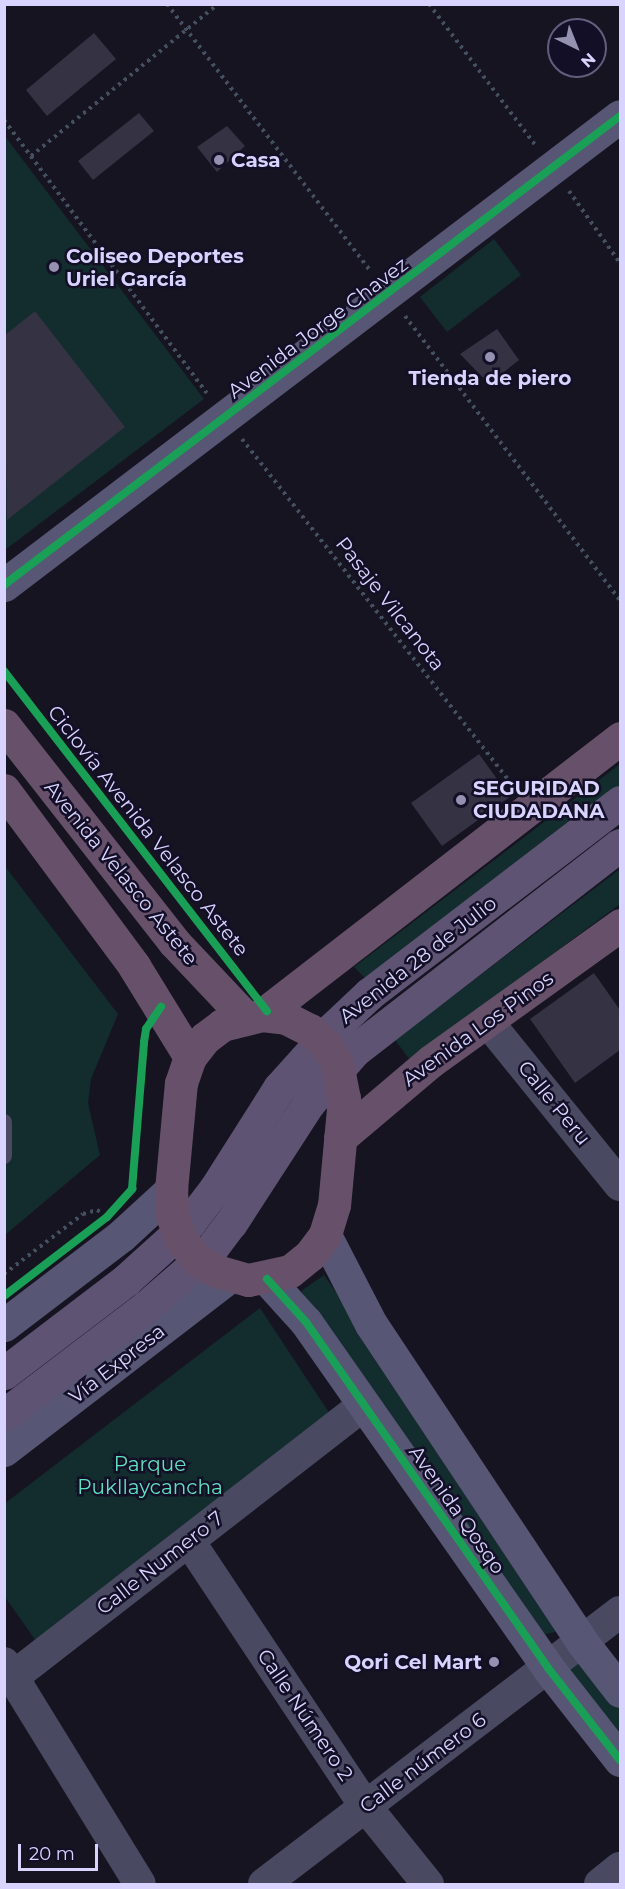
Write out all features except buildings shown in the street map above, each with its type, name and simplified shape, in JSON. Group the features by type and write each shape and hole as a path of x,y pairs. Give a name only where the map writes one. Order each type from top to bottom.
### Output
{"highway":[{"name":"Avenida Velasco Astete","path":"4,725 174,942 253,1015"},
{"path":"253,1015 286,1018 310,1030 326,1045 342,1080 334,1205 325,1235 310,1255 290,1271 267,1279 229,1277 196,1259 182,1240 172,1215 171,1190 181,1083 190,1058 204,1038 222,1025 253,1015 621,738"},
{"name":"Avenida Velasco Astete","path":"4,790 134,966 190,1058"},
{"name":"Avenida Los Pinos","path":"340,1138 431,1061 621,925"}],"main road":[{"name":"Avenida 28 de Julio","path":"4,1372 126,1280 189,1223 215,1190 279,1088 310,1051 369,994 621,802"},
{"name":"Avenida 28 de Julio","path":"147,1306 208,1253 231,1224 308,1104 354,1051 386,1024 621,845"},
{"name":"Vía Expresa","path":"4,1415 147,1306"}],"street":[{"name":"Avenida Jorge Chavez","path":"4,585 621,116"},
{"name":"Calle Peru","path":"487,1020 621,1185"},
{"path":"4,1324 122,1235 171,1190"},
{"name":"Avenida Qosqo","path":"325,1235 371,1324 582,1642 621,1691"},
{"name":"Vía Expresa","path":"4,1450 229,1277"},
{"name":"Avenida Qosqo","path":"267,1279 306,1322 548,1668 621,1760"},
{"name":"Calle Numero 7","path":"9,1670 189,1540 363,1406"},
{"name":"Calle Número 2","path":"189,1540 366,1807 428,1884"},
{"name":"Calle número 6","path":"264,1884 621,1612"},
{"path":"9,1670 140,1884"},
{"path":"600,1884 621,1868"}],"lane":[{"path":"4,1122 4,1156"}],"path":[{"path":"32,156 218,4"},
{"path":"429,4 621,263"},
{"path":"4,1274 83,1214 96,1210 107,1217"},
{"path":"98,1224 116,1210"}],"green space":[{"name":"Coliseo Deportes Uriel García","path":"4,135 204,399 5,550"},
{"path":"494,239 521,275 447,332 420,297"},
{"path":"620,764 620,789 367,980 354,967"},
{"path":"4,865 118,1014 91,1079 88,1103 100,1155 5,1235"},
{"path":"620,869 620,904 410,1060 395,1040"},
{"path":"324,1275 567,1629 539,1636 404,1445 301,1291"},
{"name":"Parque Pukllaycancha","path":"260,1308 332,1417 38,1644 5,1597 4,1504"},
{"path":"580,1659 620,1701 620,1746 564,1677"}],"cycle path":[{"path":"4,585 620,116"},
{"name":"Ciclovía Avenida Velasco Astete","path":"4,671 267,1011"},
{"path":"4,1296 107,1217 132,1189 146,1029 161,1007"},
{"path":"267,1279 306,1322 548,1668 620,1760"}],"place":[{"name":"Casa","path":"219,160"},
{"name":"Coliseo Deportes Uriel García","path":"54,267"},
{"name":"Tienda de piero","path":"490,357"},
{"name":"SEGURIDAD CIUDADANA","path":"461,800"},
{"name":"Qori Cel Mart","path":"494,1662"}]}
